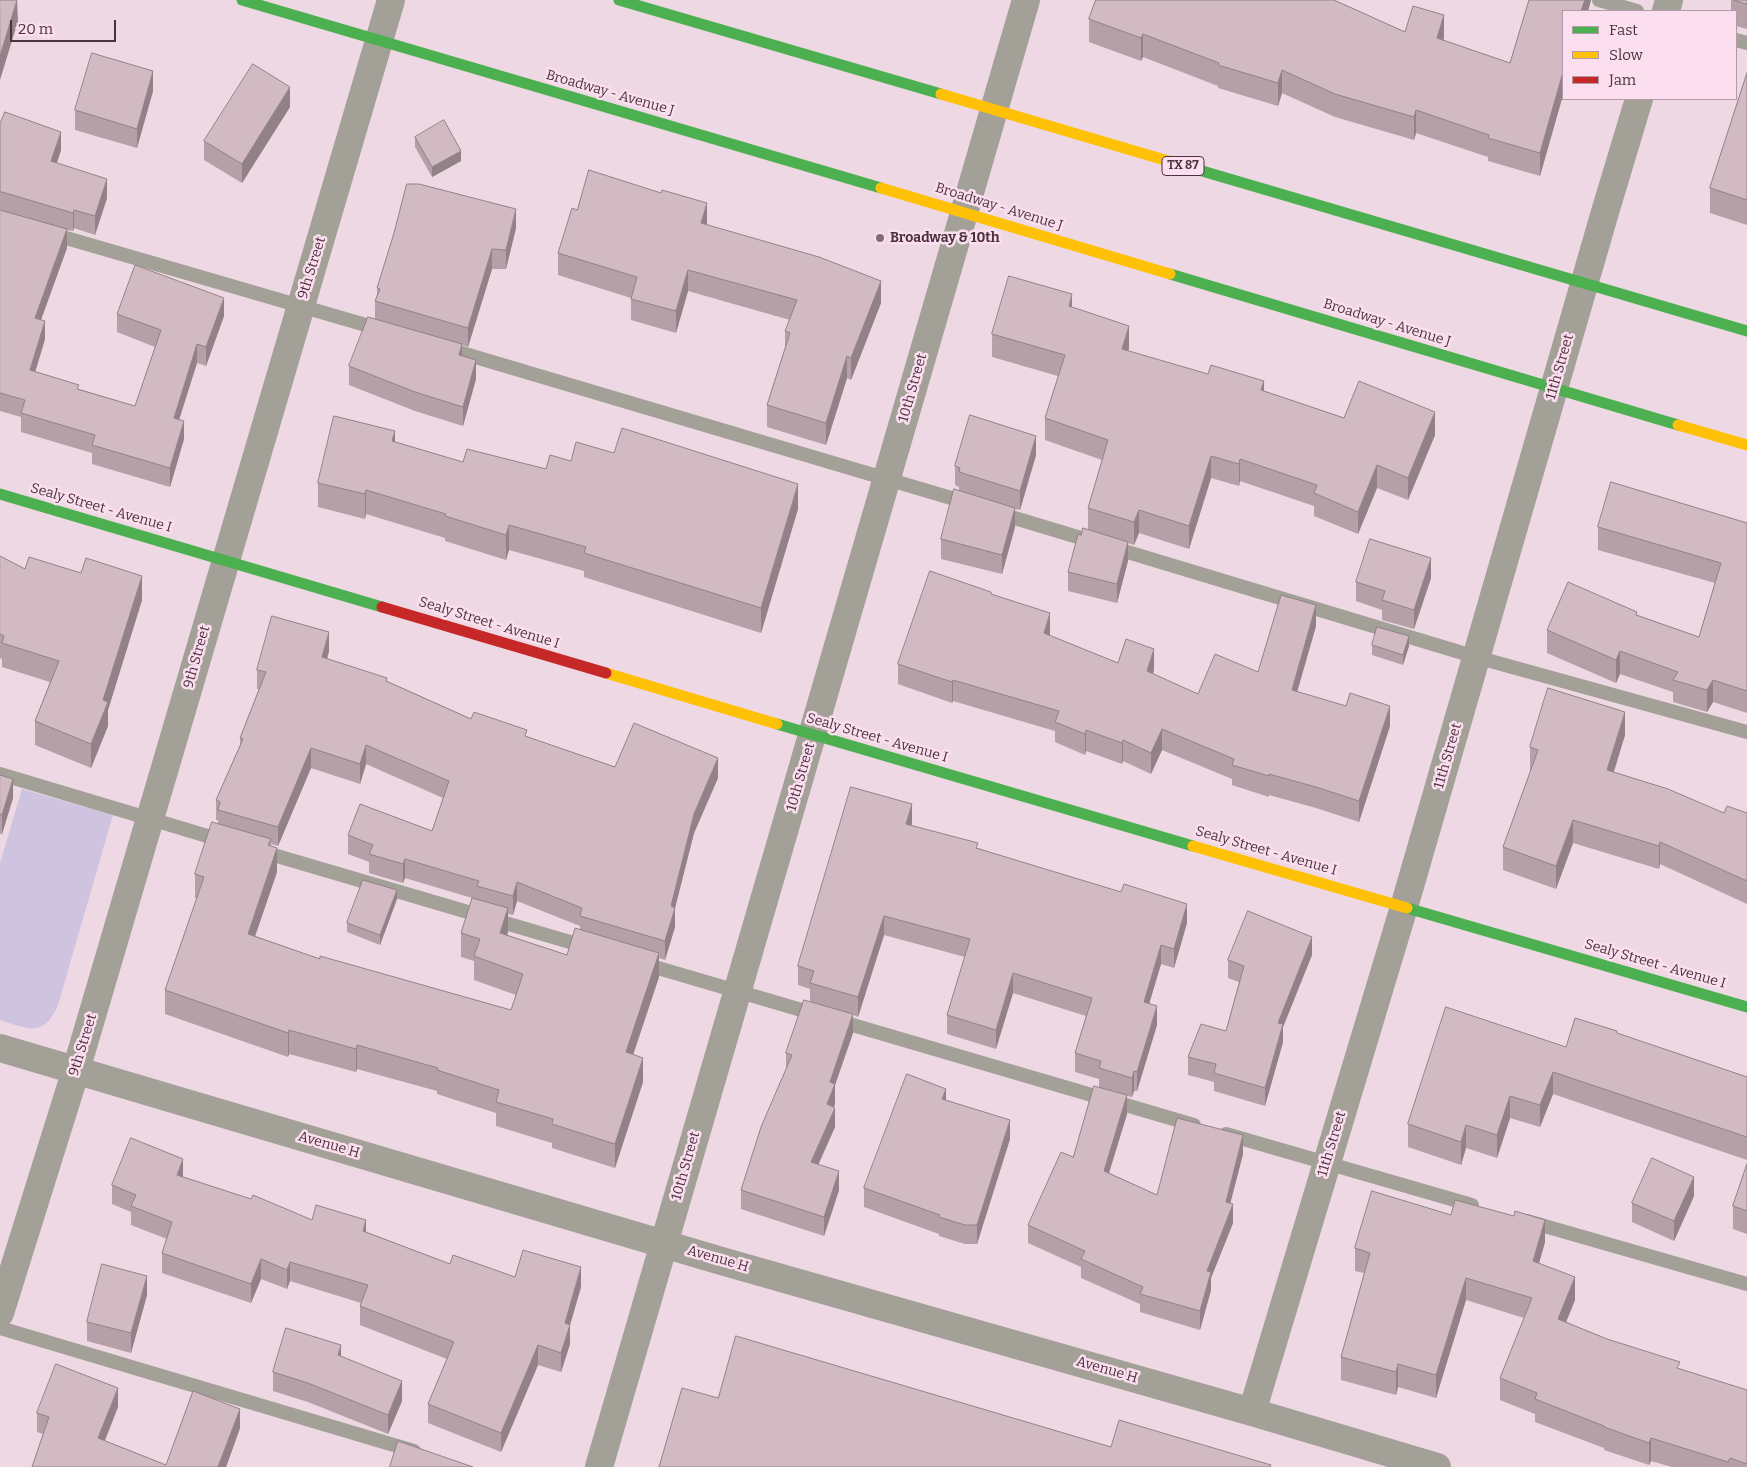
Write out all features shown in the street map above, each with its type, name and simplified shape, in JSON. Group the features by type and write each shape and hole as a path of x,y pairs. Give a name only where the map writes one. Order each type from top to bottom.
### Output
{"main road":[{"name":"Broadway - Avenue J","path":"242,0 1747,445"},
{"name":"TX 87","path":"619,0 1747,331"},
{"name":"Sealy Street - Avenue I","path":"0,494 813,735 1747,1007"}],"street":[{"name":"9th Street","path":"0,1313 76,1070 391,0"},
{"name":"10th Street","path":"599,1467 1026,0"},
{"name":"11th Street","path":"1252,1412 1404,907 1639,100"},
{"name":"Avenue H","path":"0,1048 663,1243 1437,1467"}],"lane":[{"path":"1599,0 1634,10"},
{"path":"38,230 395,334"},
{"path":"433,345 887,479 1476,657 1747,732"},
{"path":"0,774 595,950"},
{"path":"624,958 1489,1210"},
{"path":"1518,1218 1747,1284"},
{"path":"0,1328 428,1456"}],"shaded area":[{"path":"22,789 113,815 58,1005 47,1023 41,1027 34,1028 27,1028 0,1020 0,863"}],"building":[{"path":"0,0 17,0 0,56"},
{"path":"1096,0 1334,0 1405,32 1413,6 1444,15 1437,38 1510,63 1529,0 1585,0 1581,10 1562,10 1562,76 1540,153 1488,138 1489,135 1416,110 1414,117 1335,94 1282,70 1278,83 1218,65 1219,63 1143,34 1141,38 1089,19"},
{"path":"1734,0 1747,0 1747,4"},
{"path":"92,53 153,71 137,129 75,110"},
{"path":"253,64 290,87 242,164 204,141"},
{"path":"1747,73 1747,200 1710,188"},
{"path":"5,112 61,132 51,161 107,179 95,216 74,210 73,213 0,192 0,124"},
{"path":"444,120 461,151 432,167 415,137"},
{"path":"589,170 661,193 662,190 707,203 701,223 819,257 881,281 851,358 847,356 826,423 767,405 790,333 785,331 797,300 688,270 676,311 631,299 637,277 558,253 572,208 577,210"},
{"path":"407,184 419,184 516,209 506,250 492,249 468,328 375,301 380,289 377,288"},
{"path":"0,210 67,229 35,318 45,321 30,370 79,385 77,389 135,406 161,330 117,314 135,265 224,298 206,347 197,344 174,418 184,421 170,468 92,445 95,435 21,413 25,400 0,393"},
{"path":"1009,276 1072,294 1069,306 1129,326 1122,349 1208,374 1211,365 1264,381 1261,390 1344,418 1359,381 1435,412 1408,478 1377,465 1358,512 1314,493 1317,485 1240,459 1239,464 1211,456 1189,526 1139,510 1134,522 1088,508 1108,440 1045,418 1065,355 992,334"},
{"path":"368,317 462,344 459,355 476,360 463,407 415,392 349,366"},
{"path":"970,415 1036,436 1020,491 959,472 960,468 955,466"},
{"path":"334,416 395,431 392,441 463,462 467,449 546,469 550,455 571,461 576,442 614,453 622,428 798,484 761,608 584,553 586,547 509,525 506,535 445,516 446,514 366,490 365,494 318,483"},
{"path":"1611,482 1747,523 1747,691 1713,680 1707,690 1673,680 1678,672 1620,651 1616,660 1547,630 1568,582 1637,612 1636,615 1699,637 1721,563 1598,527"},
{"path":"954,489 1015,508 1002,555 941,539"},
{"path":"1083,528 1128,542 1117,584 1068,572 1078,534 1081,535"},
{"path":"1370,539 1431,558 1414,610 1382,600 1385,591 1356,582"},
{"path":"0,556 25,569 29,557 81,573 86,558 142,576 103,700 108,702 91,744 35,721 59,661 2,643 4,636 0,634"},
{"path":"930,571 991,592 991,594 1050,613 1044,633 1118,663 1126,639 1154,649 1147,671 1198,694 1215,654 1258,672 1281,595 1316,605 1292,690 1346,706 1350,693 1390,706 1359,801 1316,787 1232,765 1234,759 1162,729 1151,753 1123,740 1122,743 1086,730 1085,734 1055,722 1059,711 953,680 952,682 898,664"},
{"path":"272,616 329,632 322,657 387,678 386,681 471,719 474,712 527,730 525,736 615,767 634,723 718,758 694,814 671,906 675,908 665,941 580,916 582,908 517,882 513,896 477,886 479,881 405,859 403,864 369,854 373,845 348,835 360,804 432,831 449,781 366,745 360,764 311,748 278,827 218,810 220,802 216,800 243,739 240,738 266,672 257,670"},
{"path":"1377,627 1409,636 1403,655 1372,645"},
{"path":"1548,688 1625,712 1607,770 1668,789 1724,813 1727,806 1747,813 1747,881 1660,842 1659,846 1573,820 1556,866 1503,847 1538,750 1530,747"},
{"path":"0,775 13,779 2,815 0,814"},
{"path":"851,787 912,804 906,824 978,843 976,848 1121,892 1124,884 1187,904 1174,949 1161,945 1144,1002 1157,1006 1137,1072 1134,1071 1132,1078 1099,1068 1101,1061 1075,1053 1092,998 1013,973 996,1030 947,1015 970,939 884,916 858,997 810,983 814,971 798,966"},
{"path":"212,822 271,839 268,845 277,848 248,934 320,959 320,956 511,1010 523,974 474,956 480,939 461,933 472,898 508,908 500,933 567,955 575,928 659,953 626,1052 643,1058 615,1144 552,1124 553,1119 496,1102 499,1090 437,1070 438,1068 357,1045 356,1049 289,1030 288,1033 165,990 204,877 195,874"},
{"path":"363,880 397,890 380,935 347,923"},
{"path":"1248,911 1312,937 1278,1023 1283,1024 1265,1088 1214,1073 1216,1064 1188,1057 1201,1024 1226,1031 1244,966 1228,960"},
{"path":"804,1000 853,1014 830,1082 835,1084 827,1104 835,1108 811,1162 839,1171 824,1217 741,1190 761,1127 792,1055 786,1053"},
{"path":"1446,1007 1566,1047 1575,1018 1747,1077 1747,1137 1553,1072 1540,1105 1510,1096 1497,1135 1466,1125 1461,1142 1408,1124"},
{"path":"907,1074 946,1089 942,1099 1010,1120 977,1225 965,1225 939,1217 940,1215 864,1188"},
{"path":"1094,1086 1127,1095 1104,1171 1157,1195 1177,1118 1243,1135 1226,1202 1233,1204 1207,1271 1211,1272 1200,1311 1140,1294 1143,1287 1081,1259 1085,1251 1028,1225 1061,1152 1073,1157"},
{"path":"131,1138 183,1159 177,1175 251,1199 253,1195 312,1220 316,1205 366,1220 363,1231 450,1264 453,1255 515,1277 523,1250 581,1267 565,1323 570,1325 561,1353 538,1345 501,1433 428,1404 454,1342 360,1306 368,1285 290,1262 287,1270 261,1259 251,1284 162,1253 172,1222 131,1206 136,1195 112,1185"},
{"path":"1652,1158 1694,1177 1674,1221 1632,1203"},
{"path":"1747,1164 1747,1211 1733,1206"},
{"path":"1372,1191 1451,1215 1455,1200 1514,1216 1515,1211 1545,1220 1533,1261 1575,1277 1558,1319 1607,1339 1680,1362 1677,1368 1747,1390 1747,1464 1730,1458 1728,1462 1651,1438 1649,1443 1535,1399 1537,1393 1500,1378 1532,1298 1466,1278 1436,1375 1398,1364 1396,1372 1341,1357 1370,1253 1355,1248"},
{"path":"102,1264 147,1276 131,1333 87,1322"},
{"path":"286,1328 341,1345 338,1355 402,1381 388,1415 308,1383 273,1372"},
{"path":"736,1336 1111,1447 1119,1420 1271,1465 1270,1467 659,1467 682,1388 718,1398"},
{"path":"56,1364 118,1388 98,1438 166,1465 193,1391 240,1409 218,1467 32,1467 49,1417 37,1413"},
{"path":"398,1441 473,1467 390,1467"}],"traffic: fast":[{"path":"242,0 881,188"},
{"path":"619,0 941,94"},
{"path":"1192,168 1747,331"},
{"path":"1170,274 1678,425"},
{"path":"0,494 382,607"},
{"path":"777,724 1193,846"},
{"path":"1407,908 1747,1007"}],"traffic: slow":[{"path":"941,94 1192,168"},
{"path":"881,188 1170,274"},
{"path":"1678,425 1747,445"},
{"path":"606,673 777,724"},
{"path":"1193,846 1407,908"}],"traffic: jam":[{"path":"382,607 606,673"}],"place":[{"name":"Broadway & 10th","path":"880,238"}]}
